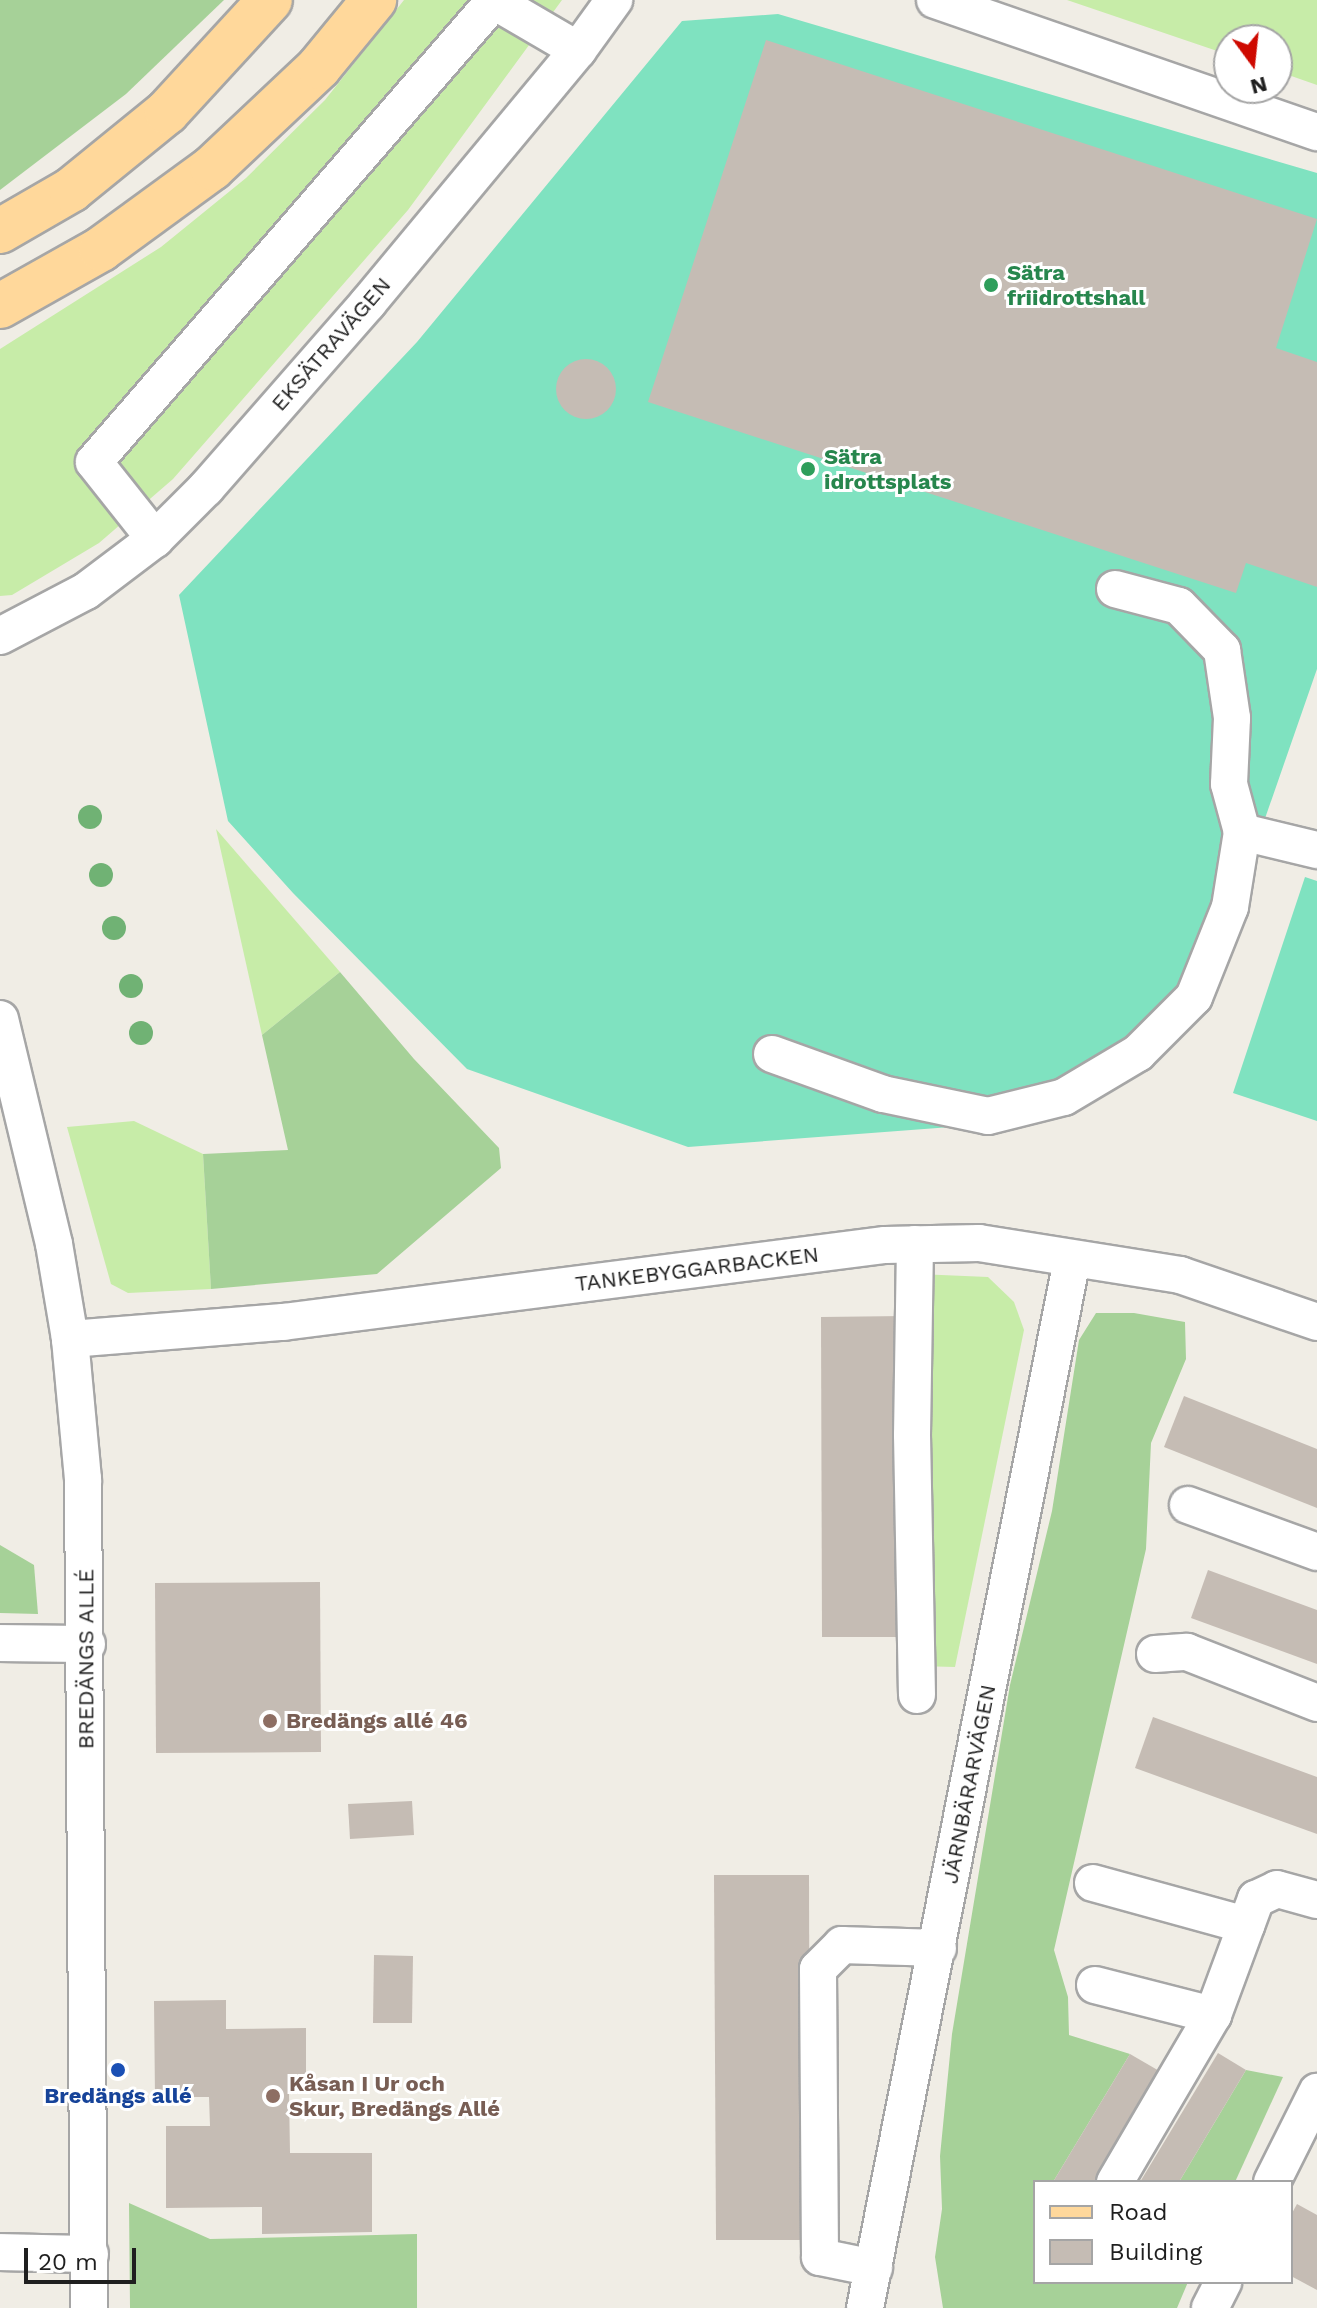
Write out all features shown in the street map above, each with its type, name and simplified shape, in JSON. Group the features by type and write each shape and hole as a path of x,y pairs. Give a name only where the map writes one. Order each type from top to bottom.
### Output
{"main road":[{"path":"0,231 71,190 167,112 270,0"},
{"path":"0,306 101,249 212,168 319,67 374,0"}],"street":[{"name":"EKSÄTRAVÄGEN","path":"0,636 86,591 155,539 206,488 368,303 578,50 614,0"},
{"path":"935,0 1317,132"},
{"path":"155,539 94,462 494,1 578,50"},
{"path":"772,1054 883,1094 988,1116 1064,1097 1138,1053 1194,997 1230,907 1242,832 1229,784 1232,718 1222,650 1179,606 1115,589"},
{"path":"1242,832 1317,850"},
{"name":"BREDÄNGS ALLÉ","path":"0,1019 54,1244 79,1414 87,1644 89,2308"},
{"name":"TANKEBYGGARBACKEN","path":"70,1339 283,1322 915,1244 979,1243 1180,1275 1317,1322"},
{"path":"915,1244 912,1435 917,1695"},
{"name":"JÄRNBÄRARVÄGEN","path":"865,2308 1072,1260"},
{"path":"1188,1505 1317,1552"},
{"path":"0,1643 87,1644"},
{"path":"1155,1654 1187,1652 1317,1703"},
{"path":"1093,1883 1246,1925"},
{"path":"1116,2180 1213,2015 1256,1899 1277,1889 1317,1900"},
{"path":"874,2268 820,2257 818,1969 842,1945 938,1948"},
{"path":"1095,1985 1213,2015"},
{"path":"1273,2180 1317,2092"},
{"path":"0,2252 90,2254"},
{"path":"1210,2308 1222,2284"}],"green space":[{"path":"0,0 224,0 126,94 0,190"},
{"path":"404,0 562,0 408,210 173,479 99,543 12,595 0,596 0,349 161,247 246,178 325,100"},
{"path":"1067,0 1317,0 1317,85 1293,77 1293,24 1213,24 1213,50"},
{"name":"Sätra idrottsplats","path":"778,14 1317,173 1317,669 1205,991 1166,1044 964,1126 688,1147 467,1069 293,893 228,821 179,595 417,342 682,21"},
{"path":"216,829 340,972 262,1035"},
{"path":"1305,877 1317,881 1317,1121 1233,1093"},
{"path":"340,972 414,1059 499,1148 501,1168 377,1274 211,1289 203,1154 288,1150 262,1035"},
{"path":"134,1121 203,1154 211,1289 128,1293 111,1284 67,1127"},
{"path":"918,1274 988,1277 1014,1302 1024,1330 955,1667 917,1666"},
{"path":"1096,1313 1134,1313 1185,1322 1186,1359 1151,1443 1146,1549 1054,1950 1068,1997 1069,2035 1130,2054 1054,2180 1033,2180 1033,2284 1187,2284 1177,2308 943,2308 935,2257 942,2209 940,2156 952,2034 1010,1685 1052,1511 1079,1340"},
{"path":"0,1545 34,1565 38,1614 0,1613"},
{"path":"1246,2070 1283,2077 1236,2180 1180,2180"},
{"path":"129,2203 210,2239 417,2234 417,2308 130,2308"}],"building":[{"name":"Sätra friidrottshall","path":"766,40 1317,219 1276,348 1317,362 1317,587 1246,563 1236,593 648,402"},
{"path":"586,359 607,368 616,389 607,410 586,419 565,410 556,389 565,368"},
{"path":"904,1316 906,1637 822,1637 821,1317"},
{"path":"1184,1396 1317,1449 1317,1508 1164,1447"},
{"path":"1208,1570 1317,1610 1317,1664 1191,1618"},
{"path":"320,1582 321,1752 156,1753 155,1583"},
{"path":"1153,1717 1317,1777 1317,1834 1135,1768"},
{"path":"412,1801 414,1835 350,1839 348,1804"},
{"path":"714,1875 809,1875 810,2240 716,2240"},
{"path":"374,1955 413,1956 412,2023 373,2023"},
{"path":"226,2000 226,2029 306,2028 306,2093 289,2093 290,2153 372,2153 372,2232 262,2234 262,2207 166,2208 166,2126 210,2126 209,2097 155,2097 154,2001"},
{"path":"1218,2053 1246,2070 1180,2180 1141,2180"},
{"path":"1130,2054 1161,2072 1095,2180 1054,2180"},
{"path":"1297,2204 1317,2215 1317,2290 1293,2277 1293,2211"}],"place":[{"name":"Sätra friidrottshall","path":"991,285"},
{"name":"Sätra idrottsplats","path":"808,469"},
{"name":"Bredängs allé 46","path":"270,1721"},
{"name":"Bredängs allé","path":"118,2070"},
{"name":"Kåsan I Ur och Skur, Bredängs Allé","path":"273,2096"}]}
